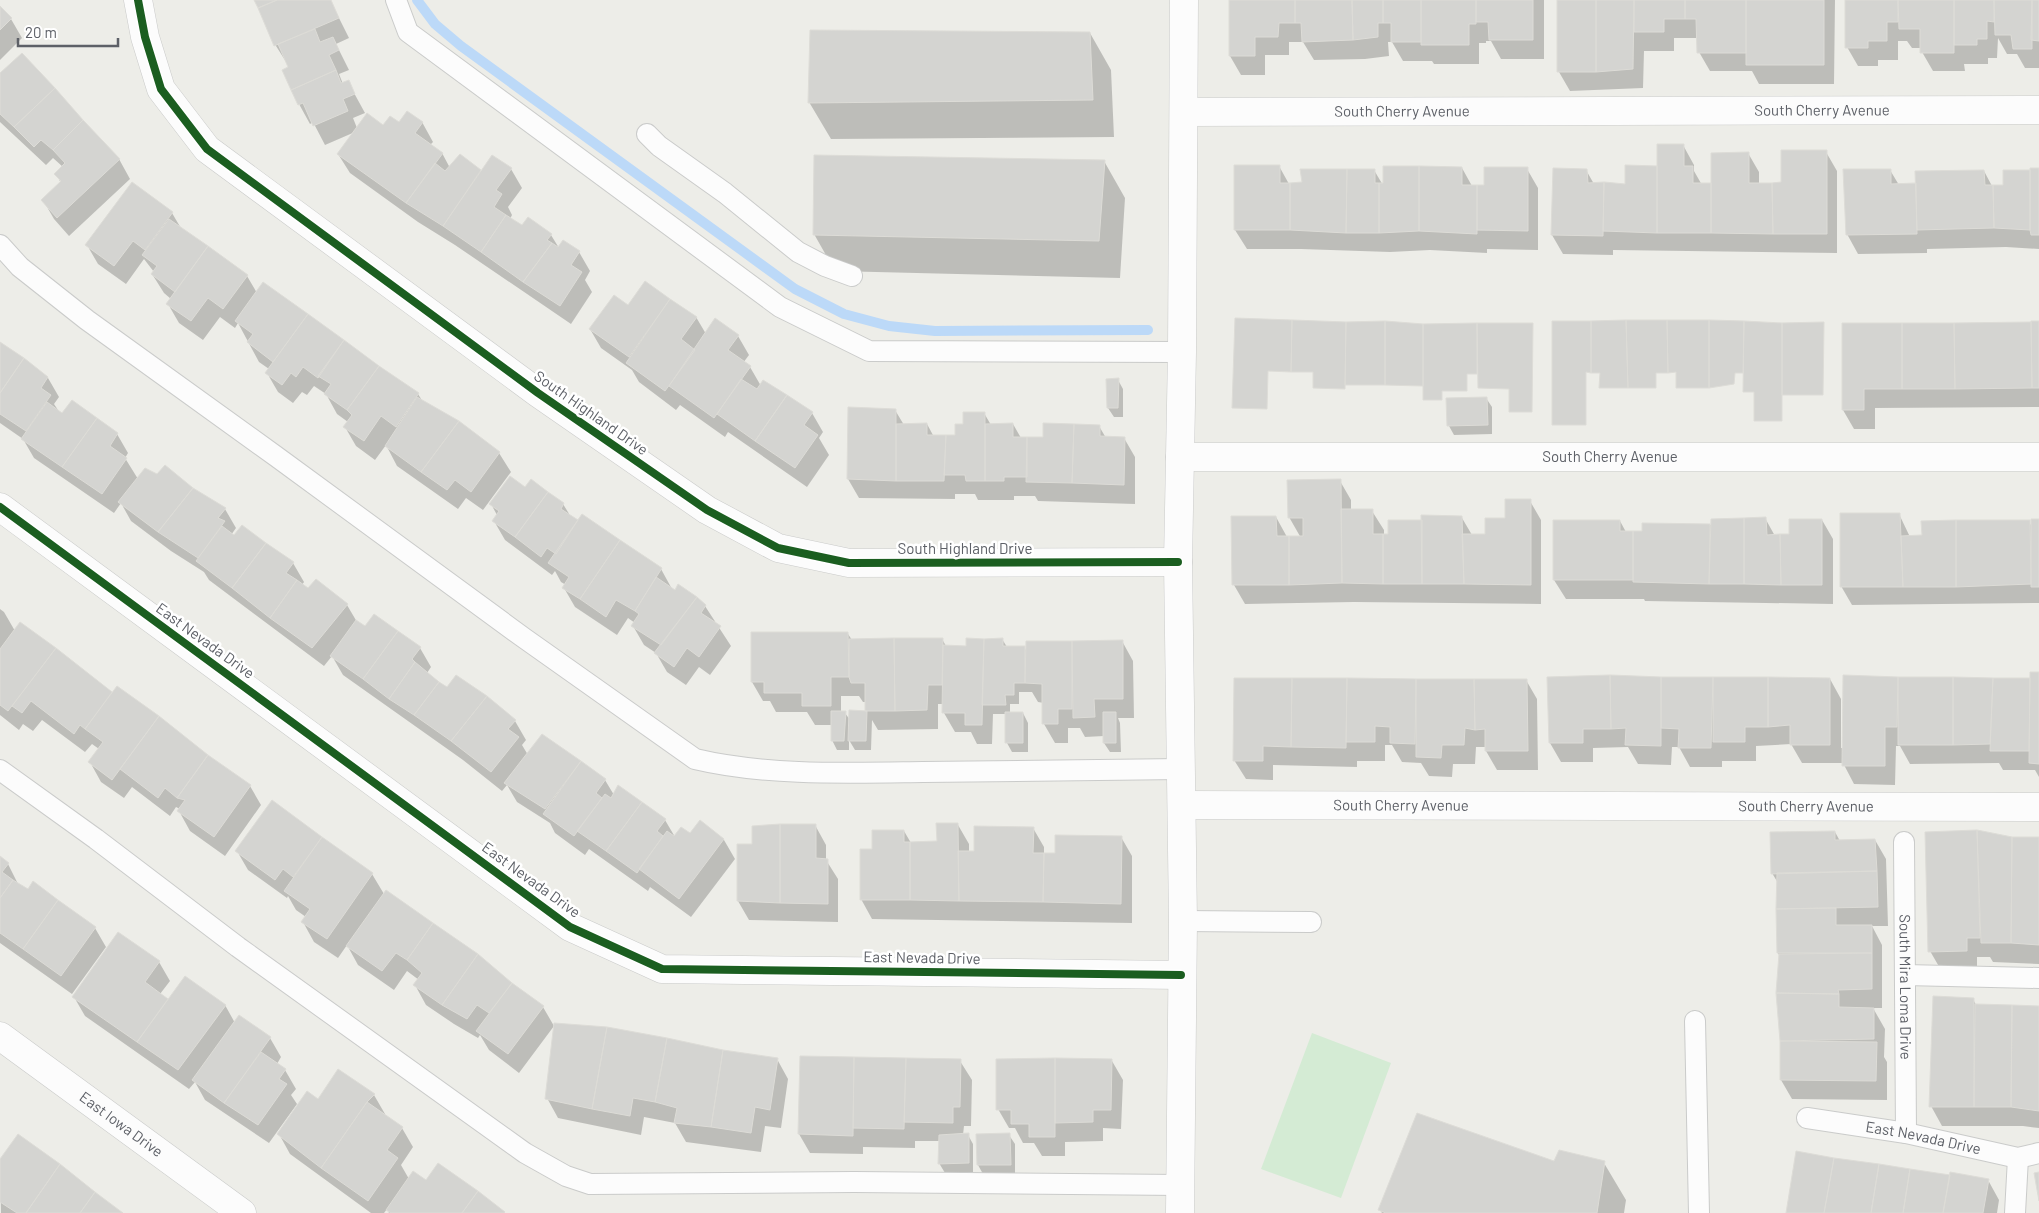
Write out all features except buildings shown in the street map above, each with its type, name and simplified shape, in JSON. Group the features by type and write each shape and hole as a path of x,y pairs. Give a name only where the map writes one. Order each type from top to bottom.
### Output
{"street":[{"name":"South Highland Drive","path":"138,0 145,37 161,89 207,149 538,393 715,514 778,548 849,563 1178,562"},
{"path":"1180,1213 1183,921 1178,562 1182,352 1184,0"},
{"name":"South Cherry Avenue","path":"1184,112 2039,110"},
{"name":"South Cherry Avenue","path":"1180,457 2039,457"},
{"name":"East Nevada Drive","path":"0,507 570,927 662,969 1181,975"},
{"name":"South Cherry Avenue","path":"1182,805 2039,807"},
{"name":"East Iowa Drive","path":"0,1036 242,1213"}],"lane":[{"path":"396,0 408,32 416,38 780,307 869,351 1182,352"},
{"path":"647,134 659,146 725,193 798,252 824,266 852,276"},
{"path":"0,245 20,267 86,320 301,474 524,638 695,759 721,765 758,769 864,772 1181,769"},
{"path":"0,770 104,845 238,947 517,1147 566,1176 590,1184 883,1182 1180,1185"},
{"name":"South Mira Loma Drive","path":"1904,842 1906,1133"},
{"path":"1183,921 1311,922"},
{"path":"1905,975 2039,978"},
{"path":"1694,1021 1699,1213"},
{"name":"East Nevada Drive","path":"1807,1118 1906,1133 2018,1158 2039,1153"},
{"path":"2015,1213 2018,1158"}],"green space":[{"path":"1312,1033 1391,1063 1341,1198 1261,1169"}],"waterway":[{"path":"417,0 435,24 461,46 795,289 844,314 889,326 935,331 1148,330"}],"cycle path":[{"path":"138,0 145,37 161,89 207,149 538,393 707,510 778,548 849,563 1178,562"},
{"path":"0,507 570,927 662,969 1181,975"}]}
